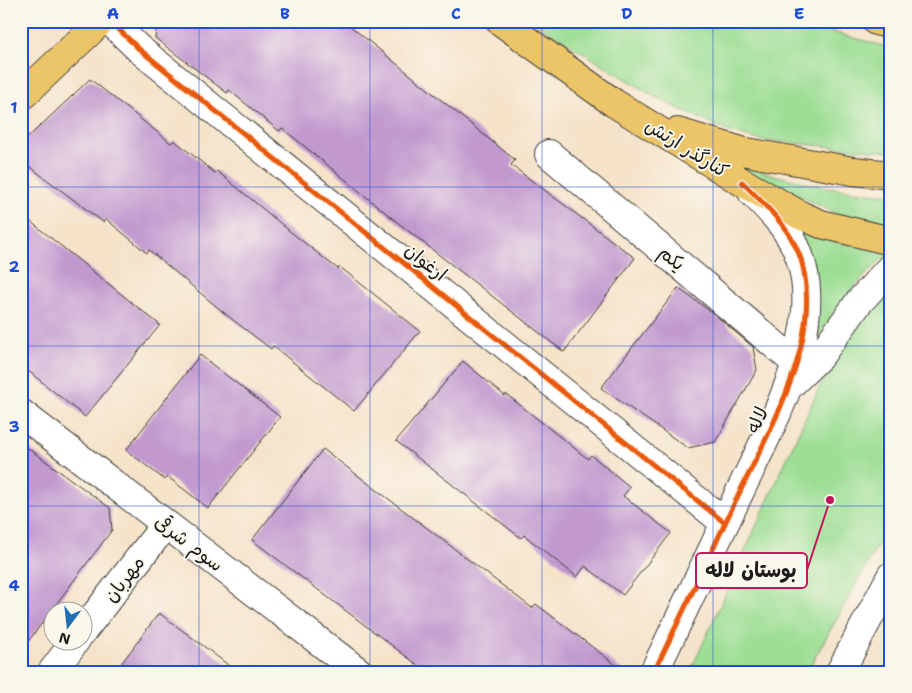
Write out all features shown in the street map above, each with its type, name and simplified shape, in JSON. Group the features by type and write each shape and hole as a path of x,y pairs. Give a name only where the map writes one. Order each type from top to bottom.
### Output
{"main road":[{"name":"کنارگذر ارتش","path":"500,21 645,123 742,182 821,224 891,241"},
{"path":"876,21 891,25"},
{"path":"21,97 99,24"},
{"path":"645,123 741,151 853,171 891,174"}],"street":[{"name":"ارغوان","path":"99,24 139,49 725,523"},
{"name":"یکم","path":"549,154 792,374"},
{"name":"لاله","path":"654,672 725,523 792,374 805,319 806,293 804,270 794,243 780,220 742,182"},
{"name":"لاله","path":"792,374 820,356 859,302 891,267"},
{"name":"سوم شرقی","path":"21,413 359,672"},
{"name":"مهربان","path":"92,619 165,525"},
{"path":"840,672 891,576"},
{"path":"52,672 68,650"}],"green space":[{"path":"532,21 771,21 829,31 891,48 891,152 759,140 730,132 660,100"},
{"path":"723,160 806,183 891,195 891,223 837,214"},
{"path":"801,231 888,254 852,290 833,314 805,356"},
{"path":"891,286 891,521 807,672 690,672 824,377 859,319"}],"building":[{"path":"157,21 344,21 515,160 511,165 635,258 564,352 402,226 282,128 279,131 229,90 227,93 155,38"},
{"path":"90,79 171,143 174,140 215,173 217,171 297,237 338,269 340,267 420,331 354,411 273,346 271,349 229,317 149,250 147,253 106,219 103,222 21,160 21,144"},
{"path":"21,214 160,325 85,417 21,365"},
{"path":"678,288 714,314 753,347 757,370 715,442 688,448 601,388"},
{"path":"200,355 280,417 208,508 168,477 165,480 126,450"},
{"path":"463,361 505,396 506,394 588,459 591,455 630,487 623,496 671,533 623,595 585,566 577,577 524,535 521,538 396,441"},
{"path":"21,443 110,508 112,530 59,600 42,600 42,623 21,651"},
{"path":"323,449 532,608 536,604 625,672 427,672 252,540"},
{"path":"159,613 210,651 237,672 115,672"}],"cycle path":[{"path":"110,21 139,49 725,523"},
{"path":"654,672 775,420 797,361 804,331 807,301 804,271 800,257 795,245 780,222 742,182"}],"place":[{"name":"بوستان لاله","path":"830,500"}]}
